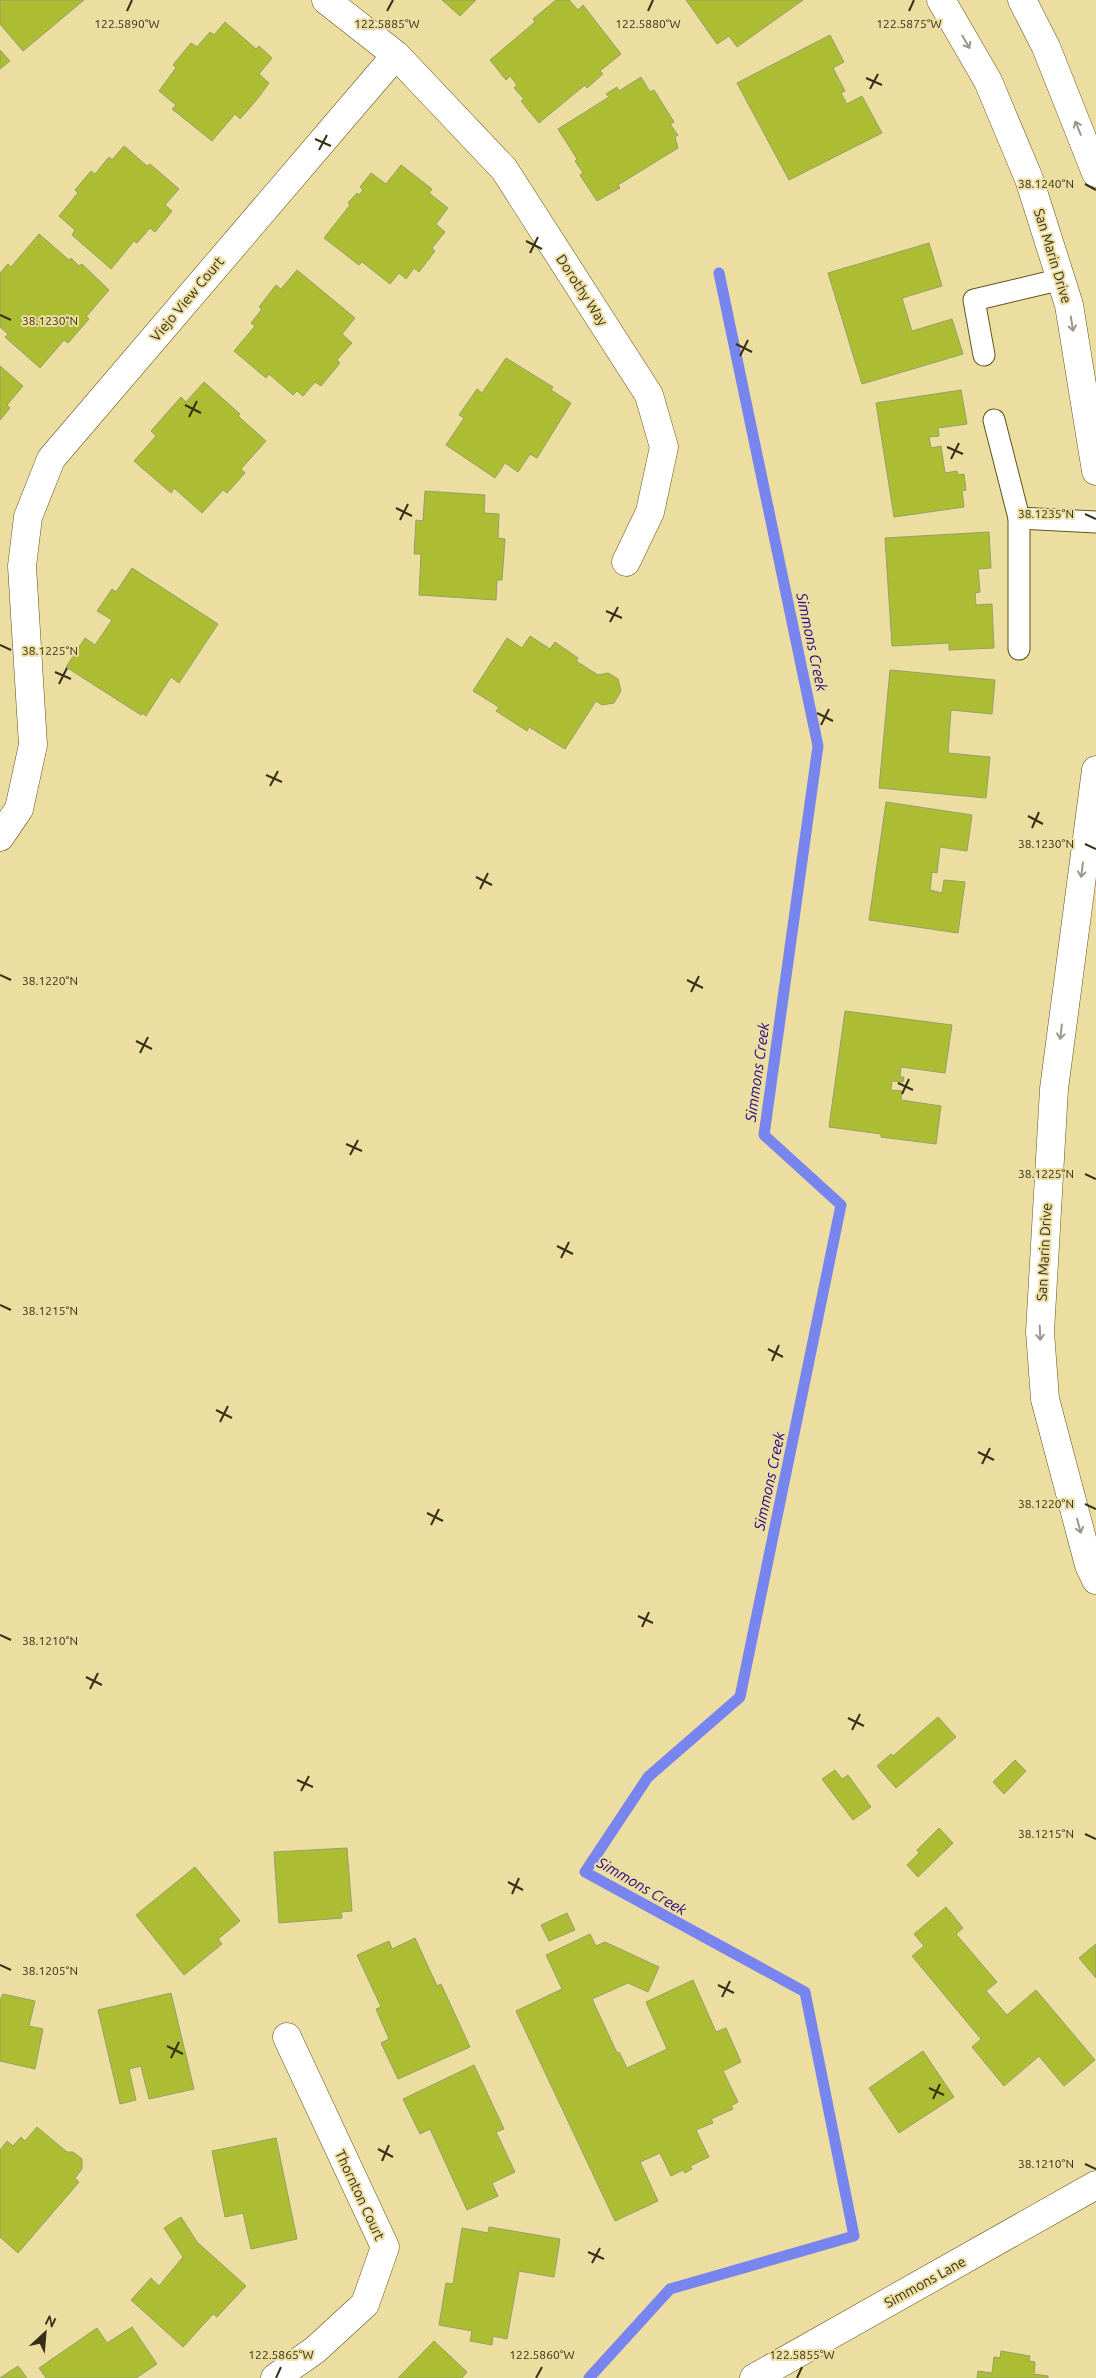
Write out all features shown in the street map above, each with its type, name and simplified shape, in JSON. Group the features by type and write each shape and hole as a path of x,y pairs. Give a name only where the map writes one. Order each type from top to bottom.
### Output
{"street":[{"name":"Dorothy Way","path":"326,0 396,55 504,169 649,395 664,447 650,512 626,562"},
{"name":"San Marin Drive","path":"941,0 988,81 1029,179 1062,279 1069,305 1096,471"},
{"path":"1022,0 1046,47 1096,173"},
{"name":"Viejo View Court","path":"0,837 19,809 34,745 22,566 28,517 51,459 396,55"},
{"name":"San Marin Drive","path":"1096,770 1054,1089 1040,1332 1046,1399 1089,1565 1096,1580"},
{"name":"Thornton Court","path":"275,2378 315,2350 365,2304 385,2247 287,2037"},
{"name":"Simmons Lane","path":"754,2378 1096,2185"}],"lane":[{"path":"984,355 974,300 1062,279"},
{"path":"994,420 1019,518 1018,649"},
{"path":"1019,518 1096,522"}],"building":[{"path":"0,0 84,0 23,51 0,24"},
{"path":"442,0 476,0 460,16"},
{"path":"556,0 569,0 578,10 583,5 621,54 600,71 603,74 587,88 585,85 539,123 521,101 524,99 514,88 517,85 510,76 506,80 490,60 535,22 533,19"},
{"path":"686,0 803,0 737,47 729,36 717,44"},
{"path":"225,22 256,49 259,46 272,58 259,74 269,83 259,97 240,119 235,114 212,141 172,109 176,105 159,91 176,68 173,65 191,43 197,47 210,32 214,35"},
{"path":"830,35 844,62 833,68 845,91 841,93 847,104 862,96 882,133 789,180 737,83"},
{"path":"0,50 10,61 0,69"},
{"path":"641,77 650,92 654,90 674,122 670,124 678,135 675,137 678,148 618,185 620,188 597,201 580,175 583,173 575,161 577,159 558,129 609,97 606,94 617,87 619,91"},
{"path":"124,146 147,166 150,164 179,189 165,205 172,211 155,232 150,228 137,243 134,241 111,269 72,235 75,230 59,216 78,193 75,190 91,171 95,174 109,157 112,160"},
{"path":"401,165 432,189 429,193 448,208 436,224 445,232 432,248 435,251 419,272 414,268 406,279 399,273 390,284 362,262 359,265 324,238 350,205 348,203 357,193 359,195 363,190 360,187 371,173 386,184"},
{"path":"39,234 69,260 71,258 79,266 82,264 109,290 86,317 89,319 68,343 64,340 40,368 5,337 8,334 0,327 0,273 8,264 11,267"},
{"path":"929,243 942,286 902,298 912,331 952,319 963,354 862,384 828,273"},
{"path":"297,270 355,318 342,334 352,343 337,360 340,363 321,386 315,382 303,396 297,391 293,395 269,374 266,378 234,351 255,326 251,323 262,309 259,307 276,285 281,289"},
{"path":"506,358 553,387 551,390 571,403 537,458 530,454 518,472 505,463 495,478 446,445 464,418 459,415 477,389 482,393"},
{"path":"0,366 23,386 7,405 10,408 0,420"},
{"path":"204,382 240,414 238,416 266,441 241,469 245,473 227,493 223,490 202,513 174,488 171,493 134,461 156,436 151,431 181,397 186,402"},
{"path":"961,390 967,424 938,428 939,436 929,437 931,448 941,446 945,473 957,471 958,475 964,474 966,490 962,491 964,507 894,517 876,403"},
{"path":"425,491 485,495 484,513 499,514 498,538 505,539 502,580 497,580 496,600 419,595 421,554 414,554 416,520 423,521"},
{"path":"989,532 991,568 978,569 980,592 975,593 976,605 992,604 994,648 949,650 949,643 892,646 885,538"},
{"path":"132,568 218,624 179,683 171,677 146,716 142,713 141,715 66,667 85,638 95,645 112,620 97,611 112,589 116,592"},
{"path":"530,636 550,649 555,642 578,658 576,661 598,675 608,673 618,679 621,691 614,703 602,705 596,701 565,749 529,727 527,731 496,711 499,707 473,691 507,638 522,648"},
{"path":"890,670 995,680 992,714 951,710 948,753 990,757 986,798 879,788"},
{"path":"886,802 972,815 967,851 940,847 937,873 932,872 930,890 942,893 944,880 965,882 958,933 869,920"},
{"path":"845,1011 952,1025 945,1073 901,1067 900,1077 904,1077 903,1082 892,1081 891,1090 902,1091 901,1100 941,1106 936,1144 881,1137 881,1134 829,1127"},
{"path":"938,1717 956,1737 896,1788 877,1766 891,1754 893,1756"},
{"path":"1015,1760 1026,1771 1004,1794 993,1782"},
{"path":"835,1770 842,1779 848,1775 871,1807 853,1820 822,1779"},
{"path":"939,1828 953,1843 918,1877 907,1865 919,1853 917,1850"},
{"path":"347,1848 352,1911 341,1912 342,1918 279,1923 274,1852"},
{"path":"195,1867 240,1921 218,1939 222,1944 184,1975 136,1915"},
{"path":"946,1907 963,1928 956,1934 997,1982 986,1991 1007,2015 1036,1990 1095,2060 1064,2086 1039,2056 1004,2086 972,2047 981,2039 912,1956 924,1946 914,1934"},
{"path":"567,1913 575,1930 549,1941 541,1925"},
{"path":"590,1934 596,1946 605,1942 659,1967 648,1992 628,1983 592,1999 617,2053 619,2052 627,2068 667,2049 646,2002 693,1980 716,2032 726,2028 741,2062 723,2071 738,2102 731,2106 733,2109 711,2119 713,2123 696,2130 709,2157 690,2166 692,2169 685,2173 683,2170 671,2176 660,2153 640,2162 658,2201 615,2221 516,2011 562,1989 546,1955"},
{"path":"415,1938 437,1986 441,1984 470,2047 398,2079 381,2043 389,2039 376,2009 381,2007 357,1955 389,1941 392,1949"},
{"path":"1096,1944 1096,1978 1079,1958"},
{"path":"171,1993 194,2089 149,2099 141,2066 129,2069 136,2100 120,2104 98,2010"},
{"path":"3,1994 35,2001 29,2026 43,2029 35,2069 0,2061 0,2000"},
{"path":"923,2051 954,2097 899,2133 869,2088"},
{"path":"474,2065 504,2129 496,2132 515,2172 492,2183 498,2196 467,2210 430,2129 420,2134 403,2099"},
{"path":"37,2127 67,2152 73,2152 82,2159 82,2169 75,2178 79,2182 18,2253 0,2237 0,2150 7,2141 13,2146 21,2137 25,2141"},
{"path":"276,2138 297,2239 251,2249 243,2213 225,2217 212,2151"},
{"path":"181,2217 197,2242 246,2286 217,2317 213,2314 183,2347 131,2300 151,2278 159,2286 183,2257 164,2228"},
{"path":"489,2227 560,2239 554,2277 519,2271 507,2339 493,2336 492,2345 470,2341 472,2331 439,2325 446,2283 453,2284 462,2228 488,2233"},
{"path":"132,2327 157,2364 136,2378 46,2378 39,2368 97,2328 107,2343"},
{"path":"434,2341 467,2372 462,2378 398,2378"},
{"path":"1001,2351 1030,2356 1029,2361 1035,2362 1034,2374 1048,2376 1048,2378 977,2378 978,2371 992,2373 994,2357 1000,2358"},
{"path":"18,2366 27,2378 0,2378"}],"waterway":[{"name":"Simmons Creek","path":"589,2378 670,2289 854,2236 805,1992 585,1872 648,1777 740,1697 841,1205 764,1135 818,746 719,273"}]}
